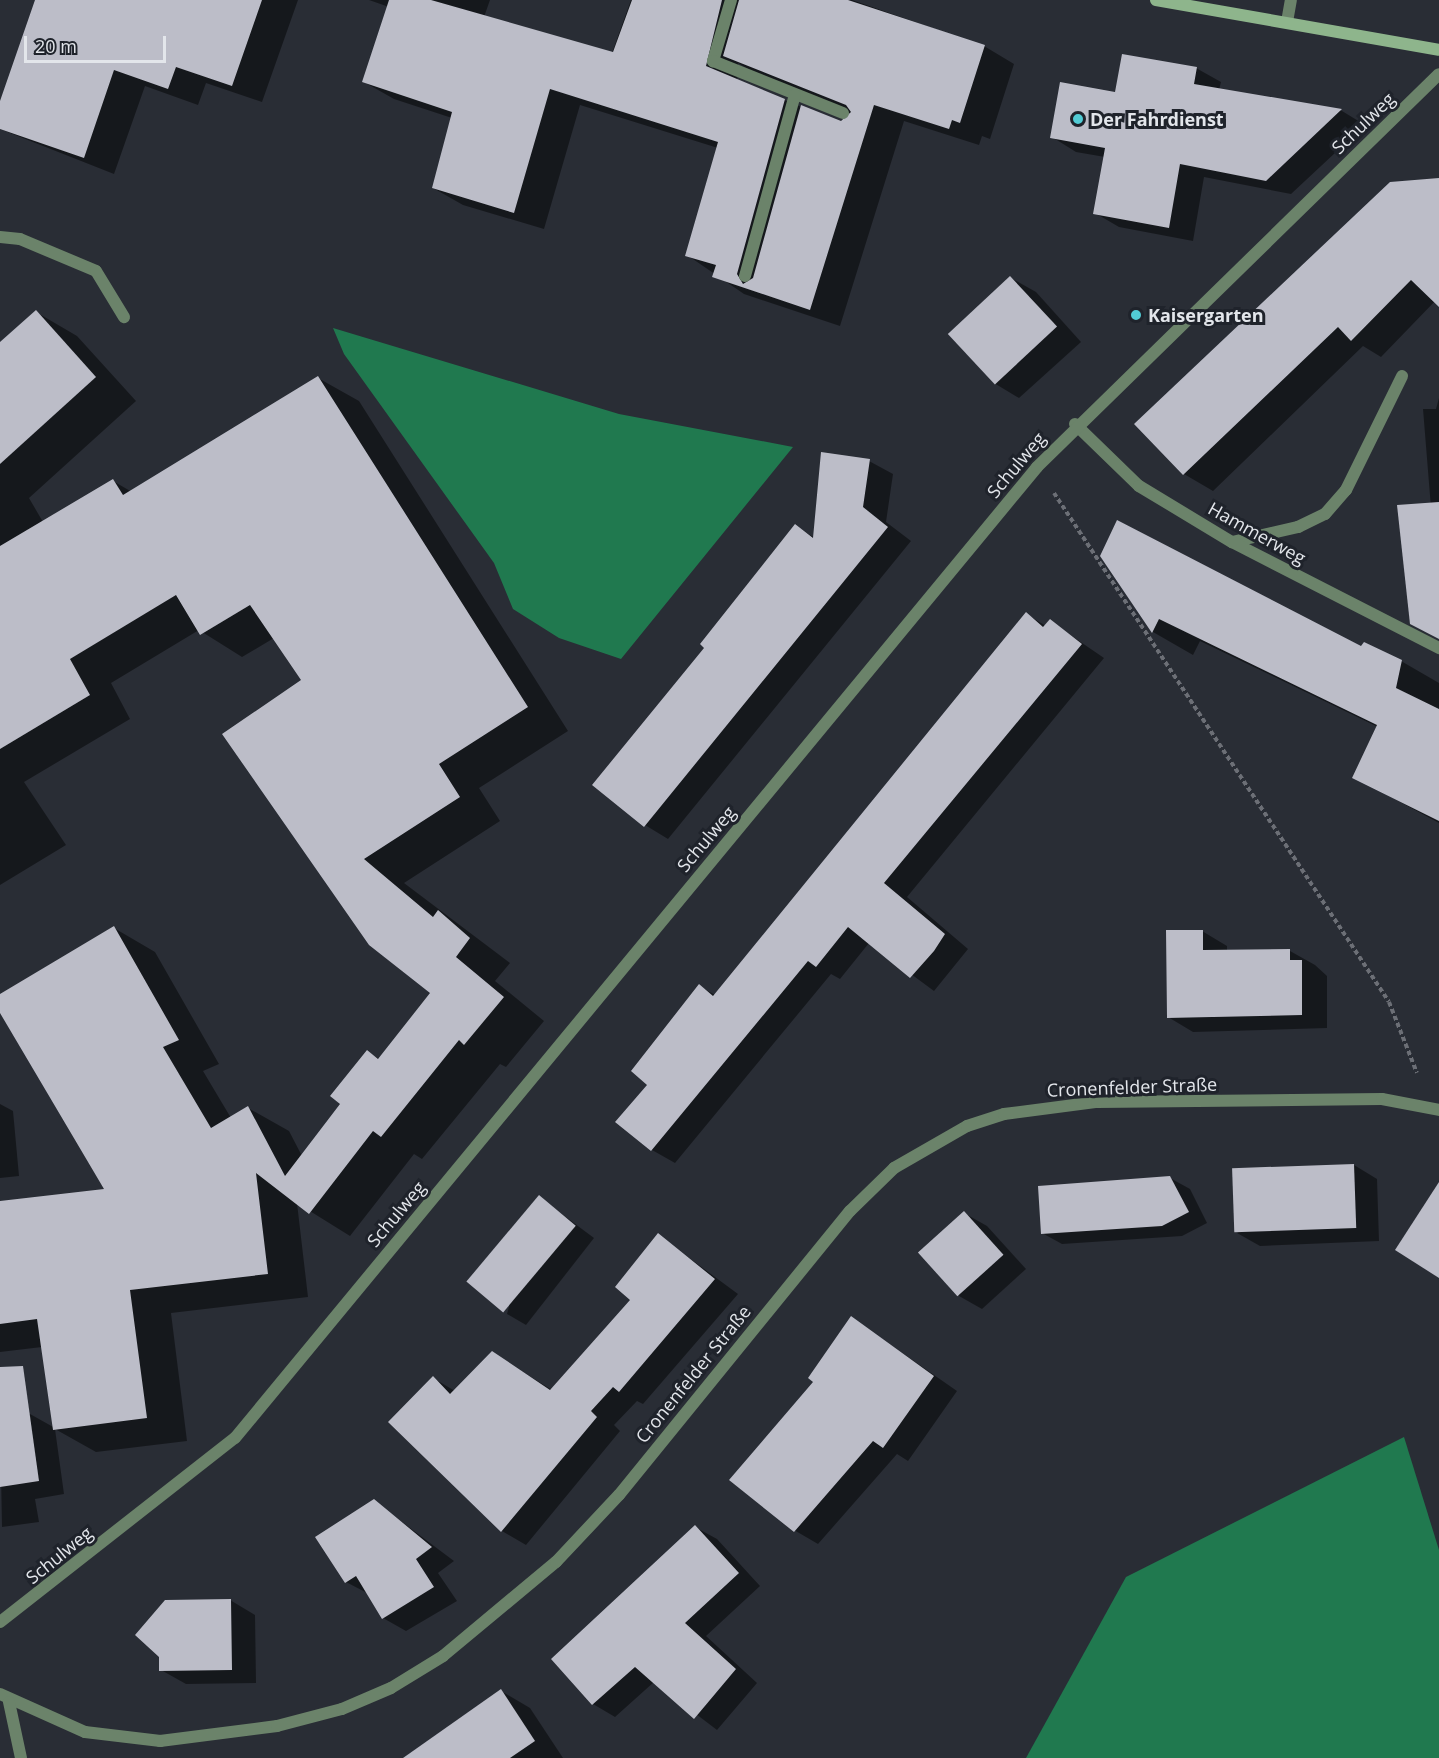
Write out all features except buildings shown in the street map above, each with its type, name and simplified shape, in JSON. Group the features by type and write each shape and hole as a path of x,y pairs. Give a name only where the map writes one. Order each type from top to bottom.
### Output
{"main road":[{"path":"1156,0 1439,50"}],"street":[{"path":"731,0 713,61 843,114"},
{"path":"1287,22 1291,0"},
{"name":"Schulweg","path":"0,1622 235,1438 1037,467 1075,424 1439,74"},
{"path":"745,276 795,95"},
{"path":"0,237 20,239 96,271 124,317"},
{"path":"1232,542 1298,527 1325,514 1346,490 1402,376"},
{"name":"Hammerweg","path":"1075,424 1138,486 1232,542 1439,648"},
{"name":"Cronenfelder Straße","path":"4,1698 85,1732 160,1741 277,1726 342,1709 391,1688 443,1656 556,1562 619,1495 850,1211 894,1168 967,1126 1004,1114 1097,1102 1382,1100 1435,1109"},
{"path":"4,1698 21,1758"}],"path":[{"path":"1037,467 1389,1002 1435,1109"}],"green space":[{"path":"333,328 619,414 793,447 621,659 559,638 513,609 494,563 344,354"},
{"path":"1404,1437 1439,1550 1439,1758 1026,1758 1126,1577"}],"place":[{"name":"Der Fahrdienst","path":"1078,119"},
{"name":"Kaisergarten","path":"1136,315"}]}
